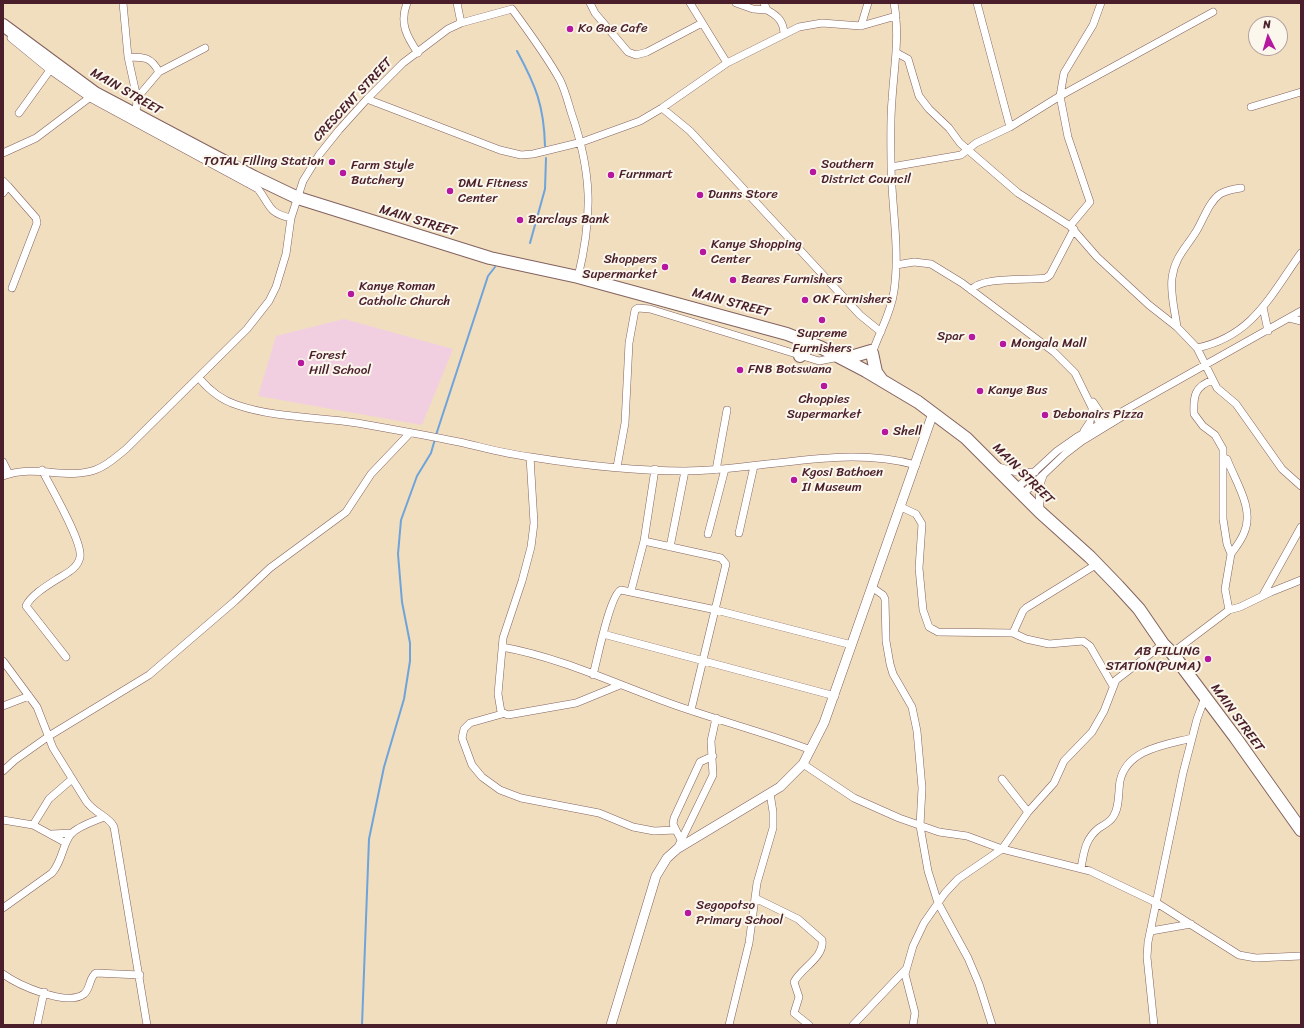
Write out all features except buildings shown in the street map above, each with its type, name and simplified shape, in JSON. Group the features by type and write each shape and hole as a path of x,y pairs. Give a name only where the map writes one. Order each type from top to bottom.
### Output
{"highway":[{"name":"MAIN STREET","path":"3,25 92,95 136,115 254,177 298,198 490,258 578,277 763,326 807,342 882,380 933,413 966,438 998,467 1040,512 1097,564 1139,609 1163,644 1172,653 1205,697 1301,830"},
{"path":"800,356 806,350 807,342"},
{"path":"837,356 854,356 872,351 876,372 882,380"}],"street":[{"path":"123,3 128,57 137,98 136,115"},
{"path":"457,3 461,22"},
{"path":"590,3 595,13 628,52 636,55 647,52 702,23"},
{"path":"690,3 727,63"},
{"path":"736,3 753,9 766,7 777,15 783,24 784,34"},
{"path":"861,26 868,3"},
{"path":"862,369 881,332 893,300 896,265 891,167 892,101 897,53 896,16 894,3"},
{"path":"977,3 1010,127"},
{"path":"971,290 975,285 987,282 1046,278 1050,275 1072,228 1090,201 1080,177 1068,137 1060,96 1064,73 1093,24 1101,3"},
{"path":"404,5 404,24 406,35 418,53"},
{"name":"CRESCENT STREET","path":"6,475 42,470 78,473 94,471 106,465 126,449 199,378 247,329 269,300 276,287 286,254 291,218 303,181 319,155 367,99 403,63 448,29 461,22 512,6 546,56 561,82 582,142 588,181 589,197 583,256 578,277"},
{"path":"891,167 959,156 967,149 985,138 1010,127 1060,96 1213,12"},
{"path":"367,99 500,150 522,155 533,154 582,142 640,121 662,108 727,63 799,27 822,23 861,26 896,16"},
{"path":"3,31 50,70 258,189 273,212 279,216 291,218"},
{"path":"137,98 159,72 205,48"},
{"path":"897,53 908,59 919,96 923,102 967,149 1018,193 1072,228 1097,257 1177,327 1197,348 1217,388 1236,404 1248,419 1282,470 1301,486"},
{"path":"128,57 144,58 154,63 159,72"},
{"path":"19,113 50,70"},
{"path":"1251,107 1301,92"},
{"path":"3,153 36,138 92,95"},
{"path":"662,108 690,130 860,315 881,332"},
{"path":"3,192 6,184 36,218 37,222 37,228 12,288"},
{"path":"1177,327 1172,278 1182,250 1197,231 1210,205 1220,194 1229,190 1241,188"},
{"path":"1197,348 1221,342 1247,325 1263,306 1301,253"},
{"path":"896,265 925,262 971,290 1063,359 1075,373 1104,424"},
{"path":"1263,306 1268,331"},
{"path":"617,467 627,401 629,343 635,310 638,308 650,310 819,361 837,356"},
{"path":"1020,491 1044,474 1065,454 1125,410 1268,331 1301,311"},
{"path":"1289,318 1301,321"},
{"path":"1020,491 1035,472 1058,451 1082,434 1139,407 1184,377"},
{"path":"199,378 210,391 228,402 244,407 262,411 356,423 429,436 530,457 617,467 685,471 716,470 861,457 891,459 916,465"},
{"path":"1213,380 1204,383 1196,393 1194,414 1203,426 1215,435 1223,449 1223,519 1227,544 1231,554"},
{"path":"1095,409 1111,413 1125,410"},
{"path":"1082,434 1090,422 1095,409"},
{"path":"716,470 726,410"},
{"path":"611,1025 656,876 667,858 677,849 780,787 803,764 811,750 835,696 933,413"},
{"path":"3,772 15,760 49,736 149,675 235,601 270,568 346,512 371,474 410,433"},
{"path":"502,714 498,694 504,634 522,581 531,547 534,523 530,457"},
{"path":"1224,458 1227,459 1242,496 1248,518 1244,534 1231,554 1225,589 1229,610"},
{"path":"3,462 6,475"},
{"path":"738,533 754,466"},
{"path":"998,467 1021,473 1035,472"},
{"path":"631,591 644,541 654,469"},
{"path":"708,534 725,469"},
{"path":"42,470 77,542 80,556 77,564 71,571 33,597 26,606 66,657"},
{"path":"670,546 685,471"},
{"path":"1040,512 1039,487 1044,474"},
{"path":"900,507 916,514 922,524 919,568 923,610 929,627 938,632 1013,633 1026,639 1049,644 1079,640 1087,642 1113,686"},
{"path":"1263,595 1301,528"},
{"path":"644,541 723,559 726,567 691,710"},
{"path":"1013,633 1023,611 1026,608 1097,564"},
{"path":"1172,653 1229,610 1240,608 1263,595 1301,580"},
{"path":"873,588 883,595 885,599 886,641 890,664 895,679 906,695 913,712 920,751 922,799 920,826 928,871 938,903 964,951 979,984 992,1025"},
{"path":"593,675 615,593 621,590 716,610 852,645"},
{"path":"603,634 835,696"},
{"path":"915,1024 915,1013 906,981 906,968 920,930 945,893 958,879 1002,849 1028,812 1054,784 1064,761 1092,732 1104,711 1113,686 1120,676 1163,644"},
{"path":"502,647 537,656 691,710 781,738 811,750"},
{"path":"3,661 29,696 42,718 53,748 92,810 112,822 116,834 129,925 140,975 147,1025"},
{"path":"620,685 576,703 508,715 502,714 470,723 464,729 462,738 472,765 482,777 500,790 521,798 599,813 634,827 654,831 675,830"},
{"path":"3,706 29,696"},
{"path":"1154,1025 1147,957 1151,931 1183,773 1196,719 1205,697"},
{"path":"677,849 713,775 713,756 710,741 716,718"},
{"path":"1081,868 1085,845 1088,838 1113,817 1124,768 1140,754 1192,738"},
{"path":"681,840 673,824 674,818 700,762 713,756"},
{"path":"803,764 854,798 875,809 939,832 967,836 1002,849 1081,868 1125,887 1157,903 1246,958 1301,956"},
{"path":"32,825 49,799 72,779"},
{"path":"1002,779 1028,812"},
{"path":"729,1025 749,943 757,883 773,828 774,812 770,793"},
{"path":"52,834 72,833 104,817"},
{"path":"3,820 32,825 52,834 66,843"},
{"path":"3,908 52,873 58,866 64,854 66,843 72,833"},
{"path":"755,898 798,919 822,940 823,944 818,954 794,982 799,997 794,1013 809,1025"},
{"path":"1151,931 1191,924"},
{"path":"853,1025 906,968"},
{"path":"3,974 28,988 58,996 77,997 86,991 92,976 96,973 140,975"},
{"path":"37,1025 44,992"},
{"path":"141,1025 145,1014"}],"shaded area":[{"path":"344,319 453,349 422,425 258,396 276,336"}],"waterway":[{"path":"517,51 538,97 543,119 545,146"},
{"path":"530,243 545,189 546,158"},
{"path":"436,435 488,276 495,267"},
{"path":"362,1025 369,839 384,767 404,699 410,661 410,643 402,602 398,554 401,520 417,476 431,453 435,439"}],"place":[{"name":"Ko Gae Cafe","path":"570,29"},
{"name":"TOTAL Filling Station","path":"332,162"},
{"name":"Southern District Council","path":"813,172"},
{"name":"Farm Style Butchery","path":"343,173"},
{"name":"Furnmart","path":"611,175"},
{"name":"DML Fitness Center","path":"450,191"},
{"name":"Dunns Store","path":"700,195"},
{"name":"Barclays Bank","path":"520,220"},
{"name":"Kanye Shopping Center","path":"703,252"},
{"name":"Shoppers Supermarket","path":"665,267"},
{"name":"Beares Furnishers","path":"733,280"},
{"name":"Kanye Roman Catholic Church","path":"351,294"},
{"name":"OK Furnishers","path":"805,300"},
{"name":"Supreme Furnishers","path":"822,320"},
{"name":"Spar","path":"972,337"},
{"name":"Mongala Mall","path":"1003,344"},
{"name":"Forest Hill School","path":"301,363"},
{"name":"FNB Botswana","path":"740,370"},
{"name":"Choppies Supermarket","path":"824,386"},
{"name":"Kanye Bus","path":"980,391"},
{"name":"Debonairs Pizza","path":"1045,415"},
{"name":"Shell","path":"885,432"},
{"name":"Kgosi Bathoen II Museum","path":"794,480"},
{"name":"AB FILLING STATION(PUMA)","path":"1208,659"},
{"name":"Segopotso Primary School","path":"688,913"}]}
